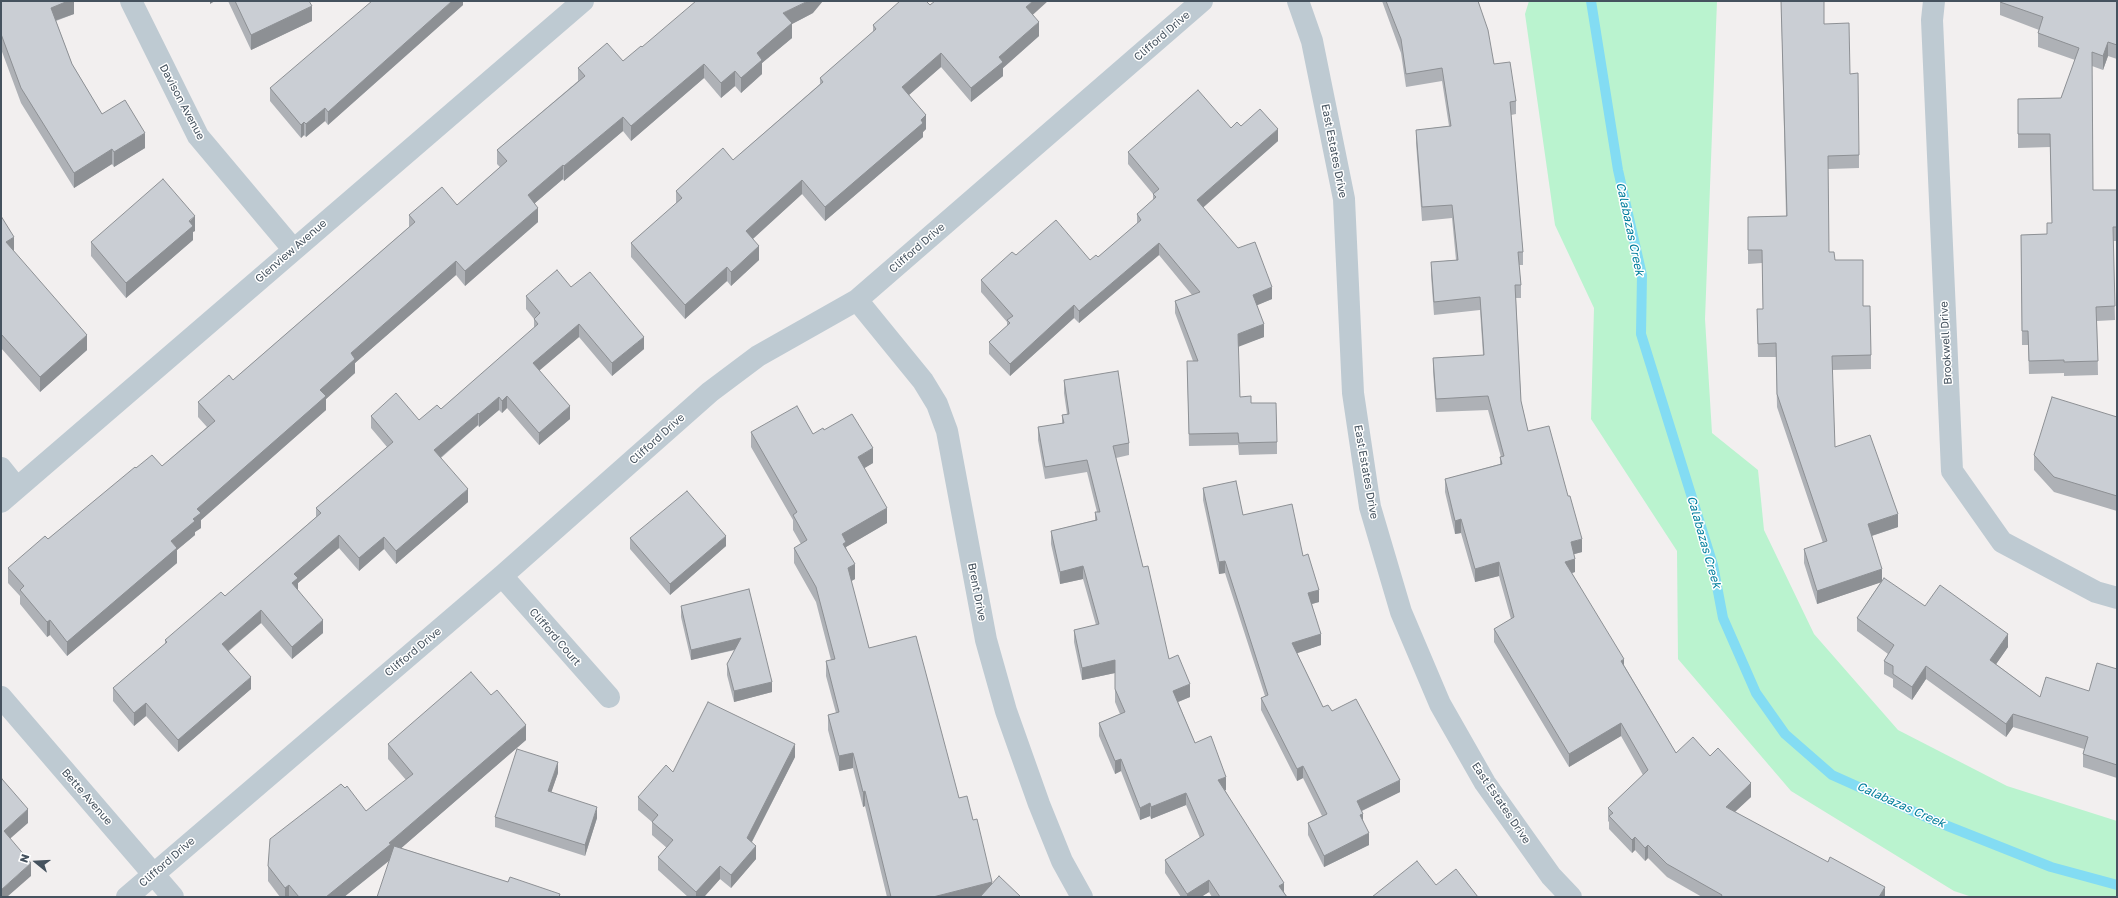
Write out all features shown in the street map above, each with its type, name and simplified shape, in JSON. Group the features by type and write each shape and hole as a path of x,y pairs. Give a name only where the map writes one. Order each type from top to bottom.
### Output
{"street":[{"name":"Davison Avenue","path":"130,1 198,136 293,249"},
{"name":"Clifford Drive","path":"127,897 502,576 710,392 758,356 857,300 1202,1"},
{"name":"East Estates Drive","path":"1298,1 1312,40 1344,199 1353,393 1370,507 1401,612 1440,704 1485,783 1551,876 1571,897"},
{"name":"Brookwell Drive","path":"1934,1 1932,20 1952,471 2002,542 2096,592 2117,598"},
{"name":"Glenview Avenue","path":"9,495 293,249 571,5"},
{"name":"Brent Drive","path":"857,300 923,381 940,411 947,431 958,481 986,640 1006,711 1039,804 1062,861 1082,897"},
{"path":"1,468 9,495"},
{"name":"Clifford Court","path":"502,576 609,697"},
{"name":"Bette Avenue","path":"1,697 173,897"}],"green space":[{"path":"1529,1 1717,1 1705,319 1712,433 1758,470 1764,530 1814,634 1898,730 2007,786 2117,821 2117,897 1972,897 1954,891 1791,791 1678,659 1677,551 1591,419 1594,308 1555,225 1525,14"}],"building":[{"path":"1,1 68,1 51,8 72,64 102,114 125,100 145,133 114,152 112,149 74,173 21,88 1,34"},
{"path":"235,1 309,1 312,6 251,35"},
{"path":"372,1 452,1 328,112 325,108 306,124 304,122 301,125 270,88"},
{"path":"696,1 808,1 783,13 792,23 757,53 762,60 741,78 735,71 721,83 704,64 631,126 623,117 528,195 538,208 465,271 456,261 351,353 355,359 320,390 326,396 197,509 201,513 193,519 195,521 171,541 177,548 67,642 50,620 47,622 20,590 24,586 8,568 45,536 48,539 135,467 136,468 152,455 162,466 215,421 198,402 229,375 233,380 415,222 409,215 442,187 457,205 507,161 497,150 585,76 578,68 607,43 623,61 641,46 642,47"},
{"path":"900,1 926,1 930,5 935,1 1033,1 1026,7 1039,22 999,57 1003,62 971,88 941,53 902,87 926,115 921,120 923,123 825,207 802,180 746,231 759,246 731,272 727,267 685,305 631,243 682,198 676,191 723,148 733,160 823,82 820,78 876,29 873,25"},
{"path":"1386,1 1478,1 1488,30 1494,64 1510,62 1516,101 1510,102 1523,252 1518,252 1521,285 1515,285 1521,401 1528,431 1549,426 1568,496 1570,496 1582,539 1571,542 1575,559 1565,562 1624,659 1621,661 1676,753 1693,737 1710,756 1718,748 1751,783 1726,807 1828,862 1830,857 1885,887 1879,897 1721,897 1722,895 1667,864 1648,845 1645,848 1635,837 1632,840 1609,816 1613,813 1608,808 1648,770 1621,723 1569,754 1494,629 1514,617 1499,562 1475,569 1461,519 1455,521 1445,479 1502,464 1500,457 1504,456 1488,396 1436,399 1433,358 1484,355 1480,297 1434,302 1431,262 1458,260 1452,205 1422,207 1416,130 1451,126 1442,68 1406,74 1401,39"},
{"path":"1781,1 1824,1 1824,24 1849,23 1850,74 1858,73 1859,155 1828,156 1829,252 1834,252 1835,260 1863,260 1863,306 1870,306 1871,355 1832,356 1835,447 1870,435 1898,514 1868,524 1882,569 1817,591 1804,549 1827,541 1777,394 1776,343 1758,344 1757,309 1763,309 1762,250 1748,250 1748,217 1787,216"},
{"path":"2000,1 2117,1 2117,45 2108,42 2103,56 2092,52 2093,190 2117,190 2117,227 2113,227 2115,306 2096,307 2098,361 2029,361 2028,331 2022,331 2021,235 2047,234 2047,223 2052,223 2050,134 2018,134 2018,99 2061,98 2079,48 2038,33 2043,17"},
{"path":"1198,90 1231,128 1237,122 1241,126 1260,109 1278,129 1197,200 1238,248 1255,242 1272,287 1253,295 1264,324 1238,334 1240,397 1251,396 1251,403 1276,403 1277,442 1239,443 1238,433 1189,434 1187,361 1198,361 1175,301 1200,292 1159,243 1079,311 1074,305 1010,364 989,342 1010,323 1007,320 1013,316 981,280 1012,252 1016,255 1056,220 1090,260 1096,255 1098,257 1141,220 1137,214 1156,197 1153,194 1159,189 1128,152"},
{"path":"163,179 195,216 189,221 193,226 126,283 91,242"},
{"path":"1,216 14,237 6,242 87,335 40,377 1,334"},
{"path":"557,270 571,287 590,272 644,337 612,363 579,324 533,363 570,406 539,433 507,396 502,401 499,397 434,450 468,489 396,551 384,537 359,558 339,535 294,574 298,578 292,583 323,620 292,647 261,610 222,644 251,677 178,740 146,703 134,713 113,688 167,642 165,640 221,592 225,596 321,513 316,508 393,442 371,416 396,393 419,420 437,405 441,409 538,324 534,319 540,313 526,296"},
{"path":"1118,371 1129,443 1113,446 1143,567 1148,566 1169,659 1178,655 1190,684 1173,691 1195,743 1211,736 1226,777 1218,780 1284,883 1279,886 1287,897 1220,897 1209,880 1187,894 1165,860 1204,835 1186,793 1151,807 1150,803 1140,808 1121,759 1115,761 1099,723 1125,712 1115,689 1115,660 1082,668 1074,630 1099,624 1083,566 1060,572 1051,531 1097,520 1095,512 1100,512 1087,460 1045,467 1038,427 1064,423 1062,415 1069,414 1064,380"},
{"path":"2052,397 2117,417 2117,496 2054,477 2034,455"},
{"path":"797,406 813,434 823,428 824,430 852,414 873,448 858,457 887,508 842,534 846,542 843,544 855,564 848,568 869,648 916,636 959,798 967,796 973,820 977,819 992,882 933,897 891,897 865,791 863,792 853,753 839,756 828,715 839,712 826,661 835,659 816,587 794,548 807,540 793,515 797,512 751,432"},
{"path":"1236,481 1243,515 1292,504 1303,556 1308,554 1319,590 1308,593 1321,634 1292,643 1323,707 1328,705 1332,711 1356,699 1400,780 1357,801 1363,814 1360,815 1369,833 1324,856 1308,823 1327,814 1303,766 1297,769 1261,698 1268,695 1225,561 1219,562 1203,488"},
{"path":"687,491 726,536 670,584 630,538"},
{"path":"1884,578 1925,606 1940,585 2008,634 1990,660 2040,697 2046,677 2089,691 2097,663 2117,669 2117,765 2083,754 2088,737 2013,714 2006,724 1926,666 1912,687 1893,674 1893,666 1884,661 1894,645 1857,618"},
{"path":"749,589 772,682 734,691 727,664 741,638 691,650 681,606"},
{"path":"471,672 491,695 497,690 526,725 389,843 391,844 326,897 299,897 289,885 285,888 268,866 270,839 341,784 345,788 347,786 366,811 413,774 388,744"},
{"path":"708,702 795,744 747,838 756,846 731,875 720,866 696,892 658,857 673,840 652,822 658,815 638,797 666,765 673,772"},
{"path":"517,749 558,762 548,791 597,807 585,845 495,817"},
{"path":"2,779 28,809 4,831 31,863 1,890 1,780"},
{"path":"394,846 508,882 510,877 560,894 559,897 377,897"},
{"path":"1417,861 1436,885 1456,869 1478,897 1372,897"},
{"path":"999,876 1021,897 980,897"}],"waterway":[{"name":"Calabazas Creek","path":"1591,1 1618,170 1642,275 1641,334 1713,565 1723,618 1756,693 1785,734 1832,775 1935,821 2051,867 2117,885"}]}
